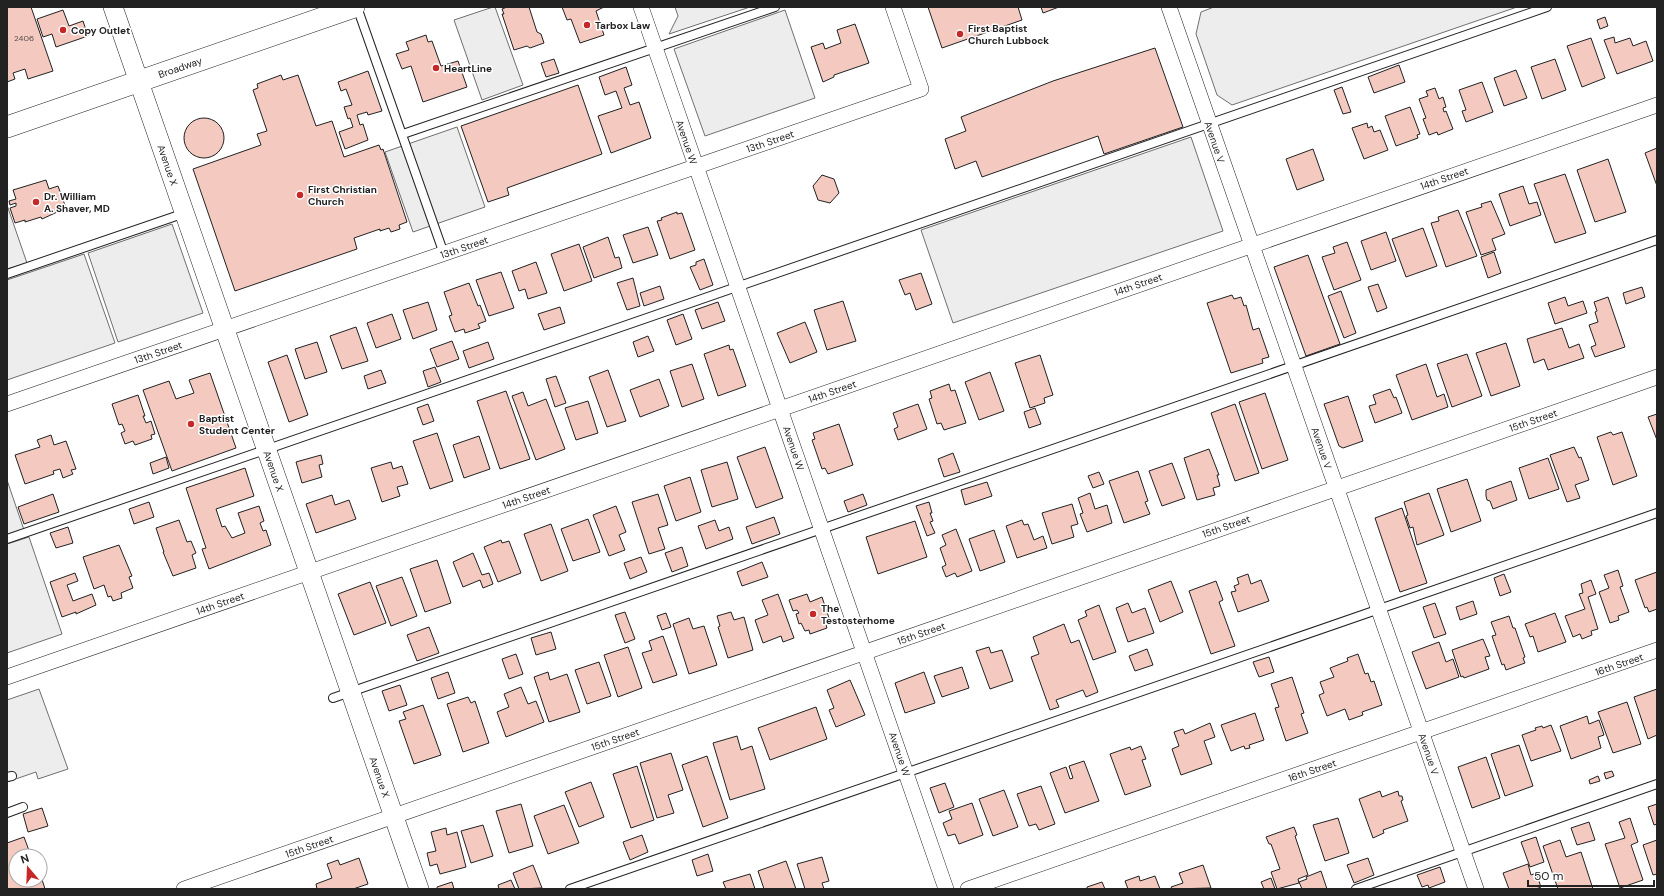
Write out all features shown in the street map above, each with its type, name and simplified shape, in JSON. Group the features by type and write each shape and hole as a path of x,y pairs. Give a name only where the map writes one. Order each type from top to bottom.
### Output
{"main road":[{"name":"Broadway","path":"7,128 355,7"}],"street":[{"name":"Avenue X","path":"113,7 309,572 342,695 394,816 419,889"},
{"name":"Avenue W","path":"641,7 946,889"},
{"name":"13th Street","path":"7,404 921,89 893,7"},
{"name":"Avenue V","path":"1169,7 1476,889"},
{"name":"14th Street","path":"7,677 1657,105"},
{"name":"15th Street","path":"184,889 1657,377"},
{"name":"16th Street","path":"968,889 1657,650"}],"lane":[{"path":"355,7 403,134 444,254"},
{"path":"403,134 775,7"},
{"path":"7,539 1546,7"},
{"path":"7,274 185,213"},
{"path":"342,695 1657,240"},
{"path":"570,889 1657,513"},
{"path":"1356,889 1657,784"},
{"path":"7,813 23,807"}],"shaded area":[{"path":"495,7 523,85 482,100 454,20"},
{"path":"675,7 750,7 669,34 678,16"},
{"path":"1214,7 1517,7 1232,105 1217,95 1196,34 1201,12"},
{"path":"785,10 815,98 705,136 674,49"},
{"path":"457,127 485,207 413,232 385,152"},
{"path":"1191,137 1223,231 953,323 921,230"},
{"path":"7,205 27,263 7,269"},
{"path":"172,224 203,313 118,342 88,253"},
{"path":"84,254 115,343 7,380 7,280"},
{"path":"7,480 24,530 7,535"},
{"path":"29,537 62,634 7,653 7,544"},
{"path":"39,689 68,769 38,779 36,772 7,782 7,700"}],"building":[{"path":"7,7 31,7 53,71 28,79 25,69 13,73 15,79 7,82"},
{"path":"507,7 529,7 537,32 541,34 544,43 530,48 527,46 514,50 502,14 504,14 502,9"},
{"name":"Tarbox Law","path":"562,7 604,7 596,11 604,35 580,43 571,19 567,20"},
{"name":"First Baptist Church Lubbock","path":"928,7 1018,7 1022,20 942,48"},
{"name":"First Baptist Church Lubbock","path":"1041,7 1059,7 1043,13"},
{"name":"Copy Outlet","path":"63,10 69,26 83,21 88,36 56,47 52,34 43,37 37,19"},
{"path":"1605,17 1608,26 1600,29 1597,20"},
{"path":"855,24 869,63 834,75 834,77 823,82 811,47 823,43 825,49 841,43 837,30"},
{"name":"HeartLine","path":"426,35 428,42 432,41 441,66 458,61 467,87 423,102 411,66 402,69 396,54 409,50 406,42"},
{"path":"1614,37 1615,43 1630,38 1633,46 1646,41 1653,61 1617,74 1604,40"},
{"path":"1591,38 1605,78 1582,87 1567,46"},
{"path":"1155,48 1183,127 1104,154 1098,136 982,177 976,161 955,169 945,139 966,131 961,117 1053,81"},
{"path":"554,59 559,73 546,77 541,63"},
{"path":"1555,59 1566,90 1542,99 1531,67"},
{"path":"1399,65 1405,82 1374,93 1368,77"},
{"path":"626,67 632,85 624,88 630,105 639,102 651,138 611,153 598,116 622,108 616,91 605,95 599,77"},
{"path":"1516,70 1527,98 1504,106 1494,78"},
{"path":"368,71 382,111 368,115 367,112 357,115 360,125 363,124 368,140 345,149 339,132 353,127 350,118 348,119 344,107 352,105 346,89 341,91 338,82"},
{"name":"First Christian Church","path":"281,75 283,80 298,75 316,126 332,121 344,157 379,145 381,150 383,149 407,222 399,225 400,229 391,232 389,228 380,231 380,229 354,238 357,249 235,291 193,169 261,145 257,134 267,131 253,90 258,88 257,84"},
{"path":"1482,82 1493,112 1466,122 1462,111 1466,110 1459,90"},
{"path":"578,85 602,154 507,188 509,195 488,202 461,126"},
{"path":"1342,87 1351,112 1343,114 1334,90"},
{"path":"1435,88 1439,99 1443,97 1446,107 1443,108 1444,112 1446,111 1453,129 1438,135 1437,132 1429,135 1423,119 1426,118 1419,99 1428,96 1426,91"},
{"path":"1410,107 1420,134 1417,135 1418,138 1396,146 1385,116"},
{"path":"208,118 215,121 221,127 224,138 223,146 215,155 208,158 200,158 193,155 185,146 184,134 187,127 196,119"},
{"path":"1367,123 1368,128 1372,126 1374,132 1380,130 1388,150 1364,159 1352,128"},
{"path":"1657,148 1657,186 1645,153"},
{"path":"1313,149 1324,180 1297,190 1286,159"},
{"path":"1608,159 1626,212 1595,222 1577,170"},
{"path":"1565,174 1586,233 1555,243 1534,184"},
{"path":"822,175 834,179 839,193 830,203 818,200 813,186"},
{"name":"Dr. William A. Shaver, MD","path":"46,180 49,189 58,186 66,208 42,219 41,217 25,222 25,220 15,223 10,208 16,206 16,203 10,205 9,201 16,199 13,190"},
{"path":"1523,186 1529,204 1537,202 1541,215 1510,226 1499,194"},
{"path":"1491,201 1505,234 1492,239 1496,250 1481,255 1466,212 1482,207 1481,204"},
{"path":"1458,210 1477,256 1446,267 1431,223 1439,221 1438,217"},
{"path":"677,212 677,214 682,213 695,250 670,259 657,221"},
{"path":"648,227 658,255 633,263 623,235"},
{"path":"1423,228 1437,266 1406,277 1392,239"},
{"path":"1386,232 1396,261 1371,270 1361,241"},
{"path":"608,237 615,258 619,257 622,268 594,278 583,247"},
{"path":"1347,242 1361,280 1334,290 1322,257 1335,253 1333,247"},
{"path":"579,244 592,281 564,291 551,254"},
{"path":"1494,252 1501,273 1488,278 1481,257"},
{"path":"1308,255 1340,344 1306,356 1274,267"},
{"path":"704,259 713,285 700,290 690,267 696,265 696,262"},
{"path":"536,262 547,293 528,299 525,289 519,291 512,271"},
{"path":"501,272 514,308 489,316 476,280"},
{"path":"921,273 932,304 916,310 910,293 905,295 899,280"},
{"path":"633,278 640,306 627,310 617,283"},
{"path":"469,283 486,321 478,324 480,328 465,333 464,329 455,332 449,316 452,315 444,292"},
{"path":"1378,284 1387,308 1377,312 1368,287"},
{"path":"660,286 664,299 644,306 640,293"},
{"path":"1642,287 1645,297 1626,304 1623,293"},
{"path":"1341,291 1356,333 1344,338 1328,296"},
{"path":"1232,295 1234,299 1241,297 1244,306 1246,305 1253,330 1259,328 1269,357 1262,359 1263,363 1231,373 1207,303"},
{"path":"1565,297 1568,306 1583,301 1587,313 1555,324 1548,303"},
{"path":"1608,297 1625,347 1595,357 1591,347 1596,345 1589,325 1598,322 1594,302"},
{"path":"843,301 856,341 827,350 814,310"},
{"path":"428,302 437,330 413,339 403,310"},
{"path":"718,302 725,321 702,329 695,310"},
{"path":"560,307 565,323 544,330 538,314"},
{"path":"392,314 401,339 376,348 367,323"},
{"path":"683,314 692,339 676,345 667,320"},
{"path":"805,322 817,352 790,363 777,333"},
{"path":"356,327 368,361 342,369 330,336"},
{"path":"1562,328 1569,348 1579,344 1584,358 1548,370 1544,359 1534,363 1527,339"},
{"path":"648,336 654,351 638,357 633,342"},
{"path":"452,341 459,359 437,367 430,349"},
{"path":"317,342 327,372 305,379 295,349"},
{"path":"488,342 494,359 469,368 463,351"},
{"path":"1506,343 1520,386 1491,396 1476,353"},
{"path":"729,345 730,350 733,349 746,386 718,396 704,354"},
{"path":"1467,354 1482,396 1452,407 1437,364"},
{"path":"287,355 308,415 289,422 268,362"},
{"path":"1040,355 1053,395 1044,398 1045,403 1030,408 1015,363"},
{"path":"692,364 704,399 682,407 670,371"},
{"path":"1426,364 1437,397 1444,394 1448,407 1412,420 1396,375"},
{"path":"435,367 441,382 428,387 423,371"},
{"path":"381,370 386,383 368,389 364,376"},
{"path":"608,370 626,421 607,427 589,377"},
{"path":"990,372 1004,411 979,420 965,382"},
{"name":"Baptist Student Center","path":"210,373 236,448 172,471 143,390 169,381 176,399 194,393 189,380"},
{"path":"556,376 566,403 555,407 546,379"},
{"path":"659,379 669,406 640,417 630,390"},
{"path":"949,384 951,391 955,390 966,423 944,430 941,423 937,424 929,399 932,398 930,391"},
{"path":"1390,389 1394,398 1396,397 1402,413 1375,423 1369,406 1376,404 1373,395"},
{"path":"506,391 530,459 500,469 477,401"},
{"path":"523,392 528,406 546,399 565,449 536,460 512,396"},
{"path":"1265,393 1288,460 1262,469 1239,402"},
{"path":"138,395 146,423 151,421 155,434 151,435 152,439 135,445 133,441 125,444 121,433 125,431 122,424 119,425 112,404"},
{"path":"1348,396 1363,441 1343,448 1339,446 1324,404"},
{"path":"588,401 598,433 576,440 565,408"},
{"path":"428,404 434,421 423,425 417,408"},
{"path":"918,404 927,429 898,440 894,429 898,427 893,413"},
{"path":"1235,404 1259,473 1235,481 1211,413"},
{"path":"1035,408 1041,424 1029,428 1024,412"},
{"path":"1657,414 1657,440 1648,417"},
{"path":"839,424 853,465 828,474 825,468 822,469 812,440 815,439 813,433"},
{"path":"1611,432 1613,435 1622,432 1637,476 1613,485 1597,437"},
{"path":"437,433 453,481 430,489 413,441"},
{"path":"51,435 54,445 66,441 76,469 71,470 73,474 63,478 60,469 53,471 54,474 25,484 15,455 40,447 37,440"},
{"path":"479,436 490,469 464,478 453,445"},
{"path":"765,447 783,498 756,508 737,457"},
{"path":"1574,447 1579,458 1581,457 1589,480 1575,485 1580,498 1567,502 1550,455"},
{"path":"1209,449 1219,475 1217,475 1220,486 1213,488 1215,495 1197,500 1184,458"},
{"path":"953,453 960,472 944,477 938,459"},
{"path":"321,455 323,464 319,465 322,477 302,483 296,462"},
{"path":"166,457 169,468 153,474 150,463"},
{"path":"1548,458 1559,489 1529,499 1519,468"},
{"path":"391,462 393,469 402,466 408,484 397,487 400,496 382,502 371,468"},
{"path":"727,462 738,499 712,507 701,470"},
{"path":"1172,463 1185,498 1162,506 1149,471"},
{"path":"245,468 254,496 216,509 222,527 225,526 232,538 245,533 238,513 259,506 264,521 260,523 263,531 266,530 271,545 209,569 202,549 206,548 186,488"},
{"path":"1138,471 1148,501 1145,502 1150,514 1124,523 1109,481"},
{"path":"1099,472 1104,484 1093,488 1088,476"},
{"path":"690,477 701,512 676,521 664,486"},
{"path":"1467,479 1481,521 1451,532 1437,489"},
{"path":"1511,481 1517,500 1493,509 1490,501 1487,500 1486,490"},
{"path":"987,482 992,496 965,505 961,490"},
{"path":"1090,493 1095,509 1107,505 1112,523 1087,532 1080,514 1083,513 1078,498"},
{"path":"1429,493 1444,535 1417,545 1413,527 1410,528 1406,516 1408,515 1404,502"},
{"path":"53,494 59,512 24,524 18,507"},
{"path":"658,494 668,525 658,528 665,549 649,554 632,502"},
{"path":"863,494 867,505 848,512 844,501"},
{"path":"332,495 335,505 349,500 356,519 316,533 306,504"},
{"path":"149,502 154,517 134,524 129,509"},
{"path":"929,502 932,513 930,513 933,521 930,522 935,533 927,536 916,506"},
{"path":"1072,504 1078,524 1071,526 1074,537 1052,544 1042,513"},
{"path":"616,506 626,532 619,535 625,550 609,556 593,515"},
{"path":"1402,508 1427,583 1400,592 1375,518"},
{"path":"774,517 780,534 752,544 746,527"},
{"path":"588,519 600,552 573,561 561,529"},
{"path":"179,520 187,542 191,541 196,553 192,555 196,568 173,576 163,552 156,528"},
{"path":"715,520 719,531 729,527 733,539 706,549 698,526"},
{"path":"1022,520 1024,525 1028,524 1034,540 1043,536 1047,548 1017,558 1006,526"},
{"path":"915,521 927,557 878,574 866,537"},
{"path":"551,524 568,571 541,581 524,534"},
{"path":"68,527 73,543 56,548 50,533"},
{"path":"956,529 972,571 957,577 955,573 946,577 942,567 946,565 940,548 946,545 942,535"},
{"path":"994,530 1005,562 980,571 969,539"},
{"path":"501,540 502,543 509,541 521,573 498,582 484,547"},
{"path":"119,545 132,576 129,577 133,588 121,593 122,598 113,601 111,596 108,597 104,585 94,589 83,557"},
{"path":"682,547 688,566 672,572 665,553"},
{"path":"473,553 482,575 489,573 493,584 483,588 480,580 463,587 453,562"},
{"path":"641,557 647,572 630,579 624,563"},
{"path":"437,560 451,603 425,612 410,569"},
{"path":"762,562 768,577 742,586 737,572"},
{"path":"1618,570 1623,586 1620,587 1629,612 1618,616 1619,620 1610,623 1599,592 1609,588 1604,575"},
{"path":"1657,572 1657,609 1649,612 1647,607 1645,608 1635,580"},
{"path":"75,573 78,581 67,585 73,601 92,594 96,605 76,614 76,612 62,617 50,582"},
{"path":"1248,574 1251,584 1261,580 1269,601 1238,612 1231,592 1236,591 1234,586 1239,584 1237,578"},
{"path":"1504,574 1511,592 1500,596 1494,578"},
{"path":"402,577 417,616 391,626 376,586"},
{"path":"1591,580 1596,594 1588,597 1598,629 1591,631 1592,635 1582,639 1580,634 1573,637 1565,616 1585,609 1579,594 1583,593 1581,584"},
{"path":"1171,581 1183,612 1160,622 1148,590"},
{"path":"1216,581 1223,600 1219,602 1235,646 1211,654 1189,591"},
{"path":"370,582 386,623 354,635 338,594"},
{"path":"778,594 794,638 783,642 781,636 763,643 755,620 768,615 762,600"},
{"name":"The Testosterhome","path":"807,594 810,602 822,597 830,621 825,622 827,628 810,634 809,630 805,631 801,623 799,624 796,614 799,613 797,610 793,611 789,600"},
{"path":"1473,601 1477,614 1460,620 1456,607"},
{"path":"1128,603 1132,613 1145,608 1154,633 1128,642 1116,608"},
{"path":"1435,603 1446,634 1434,638 1423,607"},
{"path":"1099,605 1116,652 1093,660 1078,620 1087,616 1085,611"},
{"path":"625,612 635,639 625,643 615,615"},
{"path":"731,612 734,620 744,617 753,650 728,658 718,627 720,626 717,616"},
{"path":"666,613 671,627 662,630 657,616"},
{"path":"1555,613 1566,642 1538,652 1533,636 1530,637 1525,624"},
{"path":"1509,616 1513,628 1515,628 1525,657 1523,658 1525,663 1506,670 1504,664 1502,665 1492,636 1496,635 1491,622"},
{"path":"689,618 693,629 704,626 717,665 689,674 673,624"},
{"path":"1064,624 1071,643 1079,640 1098,692 1086,697 1083,690 1056,700 1059,707 1050,710 1031,657 1039,654 1033,637"},
{"path":"429,627 439,653 417,661 407,635"},
{"path":"551,632 556,649 536,655 531,638"},
{"path":"663,636 677,675 653,683 642,653 652,650 649,641"},
{"path":"1483,639 1490,656 1485,657 1489,669 1464,678 1463,676 1461,677 1452,650"},
{"path":"1439,642 1446,662 1453,659 1459,677 1426,689 1412,652"},
{"path":"628,647 642,688 618,697 604,655"},
{"path":"989,647 991,653 1002,650 1013,681 990,689 976,651"},
{"path":"1147,649 1153,665 1135,671 1129,656"},
{"path":"516,654 523,674 509,679 502,659"},
{"path":"1358,654 1365,674 1368,673 1371,682 1374,681 1382,705 1362,712 1363,715 1349,720 1345,709 1327,716 1319,695 1324,693 1320,682 1334,677 1330,668 1348,661 1347,658"},
{"path":"1269,657 1274,672 1259,677 1253,662"},
{"path":"599,662 611,696 587,704 575,670"},
{"path":"962,667 969,688 942,697 934,676"},
{"path":"448,672 455,693 438,699 431,678"},
{"path":"548,672 550,680 567,674 580,712 549,722 534,677"},
{"path":"924,672 935,703 905,713 895,683"},
{"path":"1292,677 1304,713 1301,714 1308,733 1286,741 1275,708 1279,707 1271,684"},
{"path":"850,680 865,715 836,727 829,710 834,708 827,690"},
{"path":"400,685 407,705 389,711 382,691"},
{"path":"521,687 528,704 536,701 544,722 506,737 497,712 509,707 504,694"},
{"path":"1657,689 1657,735 1648,739 1634,697"},
{"path":"468,697 471,703 475,701 489,743 463,752 447,704"},
{"path":"1627,702 1641,744 1613,753 1598,712"},
{"path":"423,705 441,755 414,764 399,721 406,719 403,712"},
{"path":"816,707 827,739 770,760 758,728"},
{"path":"1255,713 1264,740 1249,745 1250,748 1245,749 1244,746 1231,751 1221,725"},
{"path":"1587,716 1589,724 1599,720 1604,735 1598,737 1601,748 1571,759 1560,726"},
{"path":"1210,723 1215,737 1204,741 1212,764 1181,775 1172,749 1179,746 1174,732 1183,729 1185,734"},
{"path":"1551,725 1561,751 1531,761 1522,735 1536,730 1535,728 1542,726 1543,728"},
{"path":"737,736 741,750 752,746 765,789 730,800 713,743"},
{"path":"1519,745 1533,786 1505,796 1491,754"},
{"path":"1141,746 1146,759 1142,760 1151,786 1125,795 1110,754 1130,747 1131,750"},
{"path":"671,753 683,790 668,795 674,813 657,818 640,763"},
{"path":"707,756 728,818 703,827 682,765"},
{"path":"1486,757 1500,798 1472,808 1458,767"},
{"path":"1084,761 1099,801 1065,813 1050,773 1066,767 1070,779 1073,778 1069,766"},
{"path":"637,766 654,820 631,828 613,774"},
{"path":"1612,771 1614,776 1606,779 1604,773"},
{"path":"1598,776 1600,781 1590,784 1589,780"},
{"path":"591,782 604,817 579,827 565,792"},
{"path":"945,783 954,807 939,813 930,788"},
{"path":"1041,786 1055,824 1039,830 1036,824 1029,826 1017,794"},
{"path":"1004,790 1018,827 993,836 979,799"},
{"path":"1380,791 1382,797 1398,791 1399,796 1402,796 1403,800 1401,801 1408,821 1383,830 1384,833 1373,838 1359,799"},
{"path":"972,803 983,835 959,844 955,834 948,836 943,823 952,819 949,811"},
{"path":"521,804 533,846 509,853 496,811"},
{"path":"1657,804 1657,824 1654,825 1648,807"},
{"path":"564,805 579,843 548,854 534,816"},
{"path":"42,808 48,826 28,832 23,814"},
{"path":"1338,818 1349,853 1325,861 1313,825"},
{"path":"1630,818 1638,842 1631,845 1643,880 1620,888 1605,844 1625,838 1619,822"},
{"path":"1589,822 1595,840 1577,845 1571,828"},
{"path":"483,825 493,856 471,863 461,831"},
{"path":"1294,827 1297,835 1295,836 1308,875 1298,879 1299,883 1277,889 1271,872 1280,869 1271,844 1269,844 1266,837"},
{"path":"446,828 447,835 457,832 466,867 440,874 437,864 430,866 427,853 436,851 431,832"},
{"path":"642,835 648,852 630,860 623,842"},
{"path":"24,837 28,848 8,848 8,888 45,889 7,889 7,843"},
{"path":"1536,837 1544,862 1530,867 1521,842"},
{"path":"1560,840 1566,857 1581,852 1593,889 1558,889 1543,846"},
{"path":"1657,840 1657,874 1653,875 1643,845"},
{"path":"708,854 713,871 697,876 692,860"},
{"path":"822,857 829,881 822,883 824,889 805,889 797,864"},
{"path":"359,858 368,884 353,889 317,889 316,884 332,878 327,864 338,860 340,865"},
{"path":"1368,858 1374,875 1354,883 1347,865"},
{"path":"786,861 796,889 764,889 758,871"},
{"path":"1528,864 1531,875 1536,873 1541,887 1536,889 1509,889 1503,873"},
{"path":"533,865 542,888 519,889 513,873"},
{"path":"1203,865 1211,888 1172,889 1171,887 1183,883 1179,873"},
{"path":"1440,867 1445,882 1429,888 1428,885 1422,887 1417,875"},
{"path":"1321,871 1327,889 1302,889 1299,882 1307,879 1306,877"},
{"path":"750,874 755,889 726,889 723,882"},
{"path":"1139,876 1140,881 1155,876 1160,889 1128,889 1125,881"},
{"path":"1271,878 1275,889 1264,889 1261,882"},
{"path":"511,880 515,889 499,889 498,885"},
{"path":"452,882 454,889 437,889 437,887"},
{"path":"1102,882 1105,889 1087,889 1087,887"}],"place":[{"name":"Tarbox Law","path":"587,25"},
{"name":"Copy Outlet","path":"63,30"},
{"name":"First Baptist Church Lubbock","path":"960,34"},
{"name":"HeartLine","path":"436,68"},
{"name":"First Christian Church","path":"300,195"},
{"name":"Dr. William A. Shaver, MD","path":"36,202"},
{"name":"Baptist Student Center","path":"191,424"},
{"name":"The Testosterhome","path":"813,614"}]}
